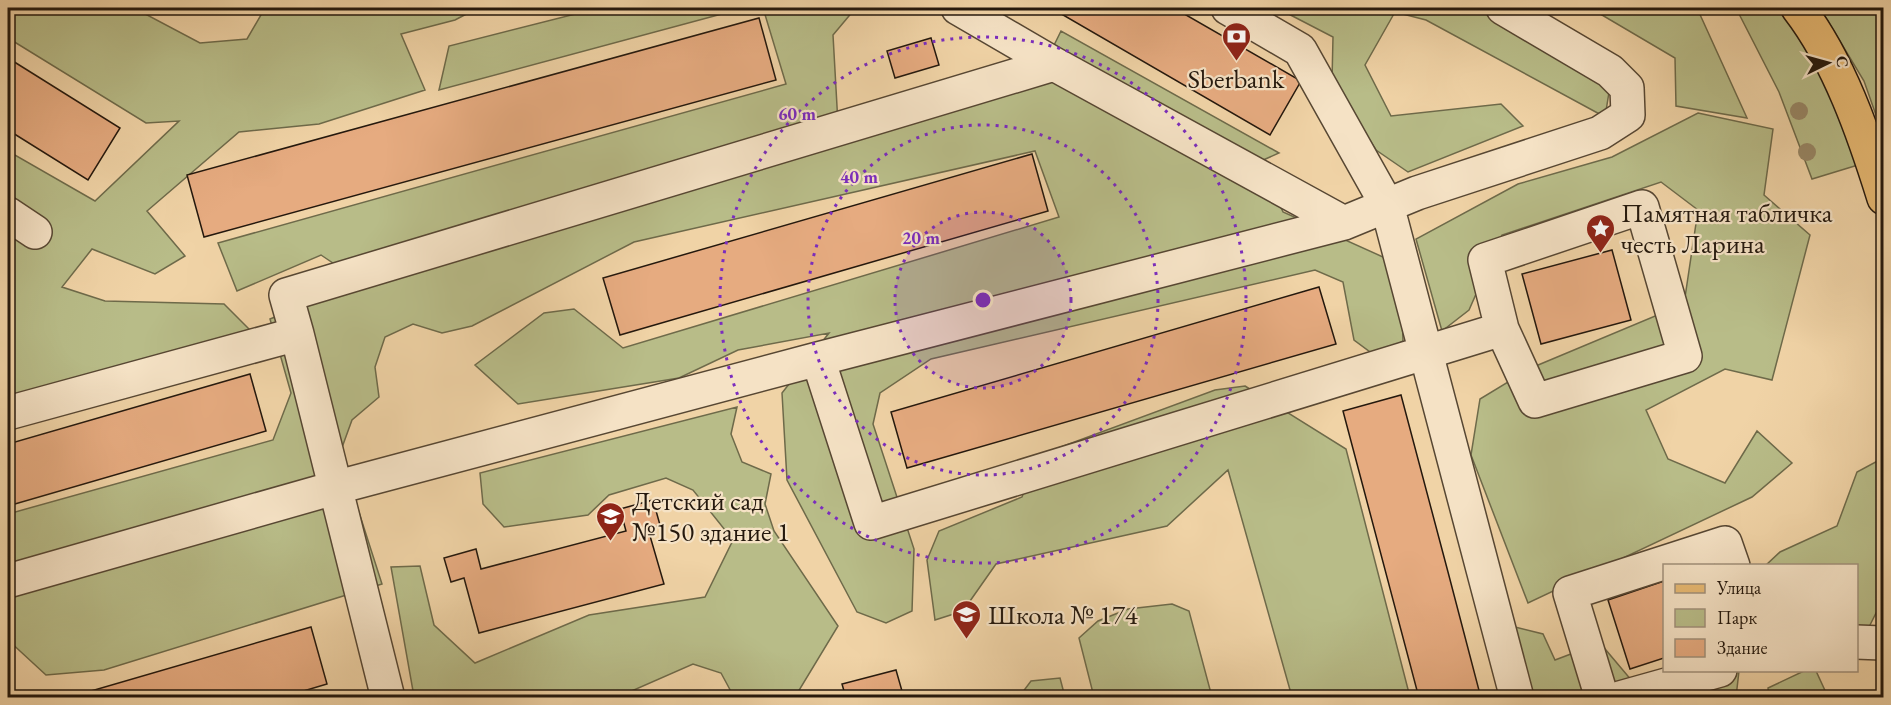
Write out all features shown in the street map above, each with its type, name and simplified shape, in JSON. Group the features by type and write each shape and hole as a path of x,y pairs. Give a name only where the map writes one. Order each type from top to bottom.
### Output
{"main road":[{"path":"1798,8 1832,62 1859,127 1884,198"}],"street":[{"path":"958,8 1054,64 1344,223"},
{"path":"1228,8 1300,50 1387,205 1517,698"},
{"path":"8,581 334,488 818,359 1344,223 1417,192 1600,133 1628,115 1627,88 1610,70 1503,8"},
{"path":"388,698 286,295 1054,64"},
{"path":"1642,207 1685,356 1535,401 1502,329 1485,260 1642,207"},
{"path":"8,214 35,232"},
{"path":"818,359 871,523 1424,351 1502,329"},
{"path":"8,413 297,334"},
{"path":"1602,698 1570,593 1725,543 1732,564"},
{"path":"1858,642 1884,645"},
{"path":"1620,698 1713,672"}],"green space":[{"path":"8,8 134,8 200,43 247,39 265,8 478,8 455,20 401,34 425,90 319,124 239,132 147,211 185,256 155,274 92,249 62,287 105,301 224,304 273,353 8,413 8,151 95,201 179,121 146,123 8,38"},
{"path":"599,8 744,8 439,90 449,46"},
{"path":"763,8 871,8 854,10 833,35 838,124 1034,86 1061,31 1279,153 1261,161 1283,212 1383,257 1401,280 1403,341 1377,357 1354,340 1343,282 1315,270 931,359 880,393 873,424 914,549 912,611 886,623 857,612 787,480 782,393 829,333 738,350 679,378 518,404 475,365 544,313 574,309 623,348 1059,217 1035,151 634,242 472,326 442,333 413,324 385,337 375,367 379,397 352,420 340,453 382,584 104,670 46,675 8,640 8,514 273,440 291,393 270,319 361,282 321,255 237,291 218,243 786,84"},
{"path":"1277,8 1479,8 1610,86 1605,117 1426,20 1395,12 1365,65 1391,116 1501,104 1523,126 1408,172 1376,150 1332,81 1333,37"},
{"path":"1590,8 1697,8 1747,118 1676,106 1675,58"},
{"path":"1736,8 1779,8 1784,14 1819,70 1858,165 1812,179 1779,92"},
{"path":"1820,8 1883,8 1883,135 1864,81"},
{"path":"1698,113 1773,129 1764,195 1810,235 1772,380 1725,369 1646,410 1668,459 1725,483 1757,431 1792,463 1752,497 1528,603 1471,455 1480,399 1531,368 1684,304 1698,210 1661,182 1502,235 1469,310 1442,331 1416,239 1518,184 1612,157"},
{"path":"1245,386 1346,449 1410,697 1292,697 1228,470 1167,526 996,564 963,611 935,620 927,560 939,531 1022,497 1039,455 1215,390"},
{"path":"737,407 731,434 742,462 771,474 765,504 774,531 838,626 795,697 734,697 721,673 693,664 618,697 428,698 413,691 391,567 420,566 434,625 475,663 589,615 705,597 733,540 693,490 666,478 609,495 588,515 504,527 483,504 480,473"},
{"path":"1883,458 1883,599 1869,627 1858,632 1858,564 1767,564 1780,552 1837,526 1857,472"},
{"path":"1172,604 1189,611 1212,697 1094,697 1079,638 1098,621 1128,609"},
{"path":"1507,625 1543,634 1555,660 1600,643 1638,688 1640,697 1527,697"},
{"path":"1686,672 1739,672 1736,697 1678,698"},
{"path":"1802,672 1816,672 1828,697 1769,697 1768,688"},
{"path":"1060,678 1065,697 1019,697 1031,681"}],"building":[{"path":"1051,8 1174,8 1301,81 1270,135"},
{"path":"759,18 776,80 204,237 187,175"},
{"path":"931,38 939,65 895,78 887,51"},
{"path":"8,58 120,128 88,180 8,130"},
{"path":"1032,154 1048,211 620,335 603,278"},
{"path":"1612,250 1631,320 1541,344 1522,274"},
{"path":"1319,287 1336,344 907,468 891,412"},
{"path":"250,374 266,431 8,506 8,444"},
{"path":"1401,395 1481,698 1419,698 1343,411"},
{"path":"653,500 660,525 648,529 664,584 479,633 464,578 451,582 444,558 476,549 481,569 626,531 620,509"},
{"path":"1663,581 1663,658 1630,669 1608,600"},
{"path":"311,627 327,684 280,698 67,698"},
{"path":"896,670 904,698 846,698 842,684"}],"place":[{"name":"Sberbank","path":"1236,62"},
{"name":"Памятная табличка честь Ларина","path":"1600,254"},
{"name":"Детский сад №150 здание 1","path":"611,542"},
{"name":"Школа № 174","path":"967,640"}]}
